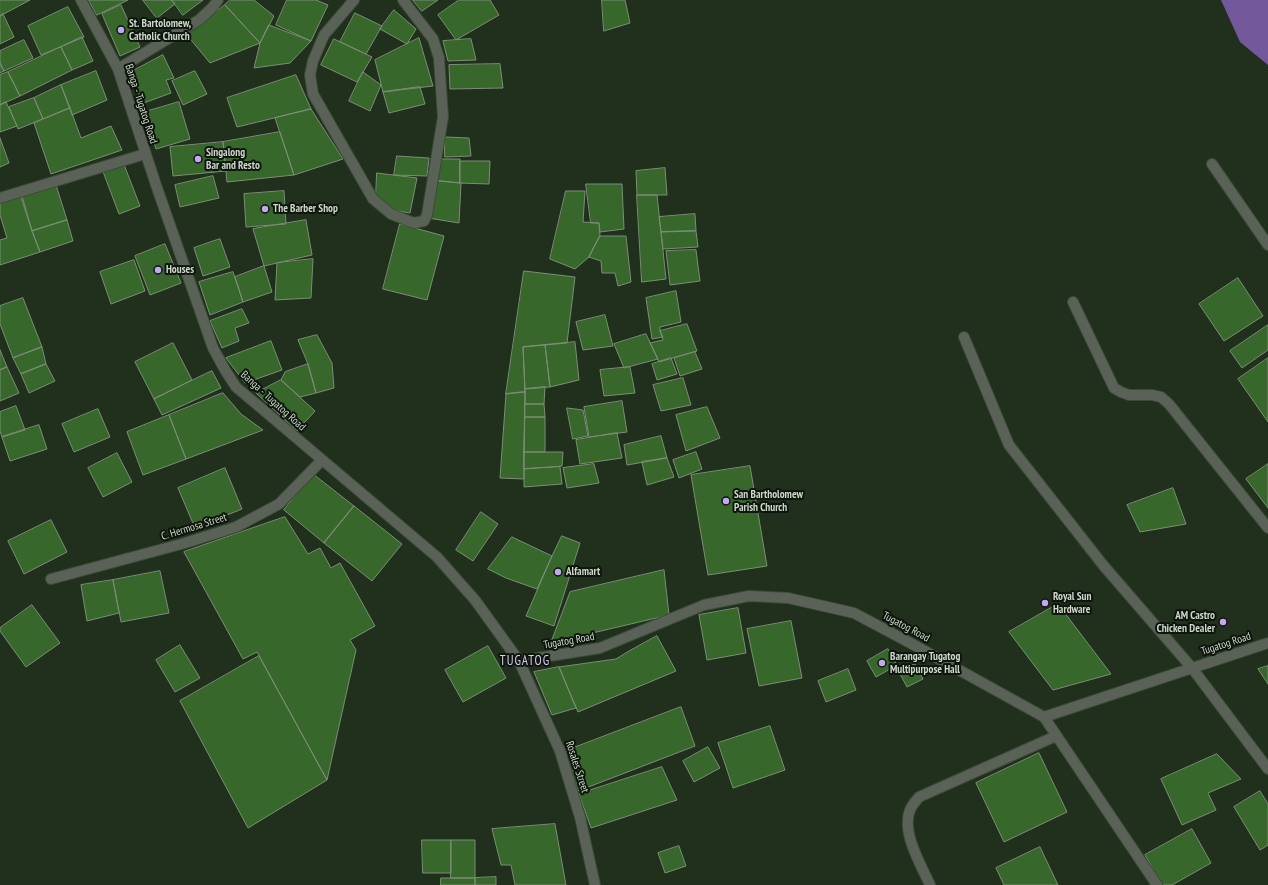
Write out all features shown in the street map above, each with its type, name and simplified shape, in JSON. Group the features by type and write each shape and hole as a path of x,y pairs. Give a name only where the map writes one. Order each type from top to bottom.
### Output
{"street":[{"name":"Banga - Tugatog Road","path":"81,0 118,69 145,154 214,348 224,370 236,386 437,557 475,600 520,661"},
{"path":"118,69 198,20 212,8 218,0"},
{"path":"354,0 324,36 311,68 310,75 312,94 373,199 390,214 414,223 424,221 427,215 443,118 439,58 433,39 403,0"},
{"path":"0,198 145,154"},
{"path":"1212,164 1268,245"},
{"path":"1073,302 1114,388 1129,395 1152,395 1162,397 1268,528"},
{"path":"964,338 1009,445 1103,565 1192,668 1268,769"},
{"name":"C. Hermosa Street","path":"51,579 185,543 236,527 279,504 322,460"},
{"name":"Tugatog Road","path":"520,661 600,648 704,605 749,596 788,598 854,613 1044,717 1268,643"},
{"name":"Rosales Street","path":"520,661 560,752 580,817 595,885"},
{"path":"1044,717 1157,885"},
{"path":"930,885 909,837 907,822 910,809 919,797 1056,736"}],"shaded area":[{"path":"1221,0 1268,0 1268,65 1240,42"}],"building":[{"path":"0,0 30,0 0,16"},
{"path":"89,0 128,0 97,15"},
{"path":"143,0 172,0 175,4 157,18"},
{"path":"172,0 203,0 183,15"},
{"path":"230,0 254,0 274,16 260,43 225,5"},
{"path":"287,0 316,0 328,5 311,41 276,25"},
{"path":"413,0 438,0 422,11"},
{"path":"459,0 490,0 499,15 456,40 438,15"},
{"path":"602,0 625,0 630,23 604,31"},
{"name":"St. Bartolomew, Catholic Church","path":"121,5 140,47 120,56 102,14"},
{"path":"225,5 260,43 210,63 187,35"},
{"path":"68,7 84,37 41,55 28,26"},
{"path":"394,10 416,29 407,44 380,29"},
{"path":"355,13 382,26 366,54 340,42"},
{"path":"3,14 14,37 0,44 0,16"},
{"path":"269,25 311,41 290,63 254,68 260,43"},
{"path":"82,37 93,61 72,70 61,47"},
{"path":"419,38 433,86 383,92 375,60"},
{"path":"334,39 372,57 357,82 321,65"},
{"path":"471,39 476,60 448,61 443,41"},
{"path":"24,40 33,58 4,71 0,63 0,51"},
{"path":"61,47 72,70 20,96 8,72"},
{"path":"163,55 174,78 166,80 171,93 141,104 133,71"},
{"path":"0,63 4,71 0,73"},
{"path":"500,64 503,88 450,89 449,65"},
{"path":"96,71 107,100 72,115 61,85"},
{"path":"195,71 207,94 183,105 172,81"},
{"path":"8,72 20,96 0,105 0,75"},
{"path":"363,72 381,85 370,111 349,101"},
{"path":"296,75 311,109 237,127 227,98"},
{"path":"61,85 70,108 43,119 34,98"},
{"path":"420,87 425,104 389,113 383,92"},
{"path":"34,98 43,119 18,129 9,107"},
{"path":"6,102 17,126 0,132 0,105"},
{"path":"179,102 190,139 156,149 145,112"},
{"path":"70,108 81,138 111,126 122,150 51,174 34,123"},
{"path":"311,109 343,159 294,175 275,118"},
{"path":"280,132 294,175 227,182 223,142"},
{"path":"445,137 469,138 471,156 445,157"},
{"path":"0,138 9,163 0,167"},
{"name":"Singalong Bar and Resto","path":"223,142 226,171 173,176 170,147"},
{"path":"397,156 429,158 427,176 394,175"},
{"path":"439,159 460,159 460,183 438,181"},
{"path":"460,161 490,161 489,184 460,183"},
{"path":"123,162 140,206 119,214 102,169"},
{"path":"665,168 667,195 637,195 636,171"},
{"path":"377,173 417,178 410,213 391,210 376,194"},
{"path":"213,176 219,198 180,207 175,185"},
{"path":"432,180 461,183 459,223 428,218"},
{"path":"586,184 622,184 624,229 600,232 599,223 591,223"},
{"path":"56,185 67,220 32,231 21,197"},
{"name":"The Barber Shop","path":"284,191 286,224 246,227 244,194"},
{"path":"566,191 585,191 583,222 599,223 600,236 589,257 575,269 550,259"},
{"path":"637,195 657,195 666,279 642,282"},
{"path":"22,196 40,252 0,265 0,240 7,238 0,215 0,203"},
{"path":"695,214 696,231 661,232 659,217"},
{"path":"67,220 73,241 40,252 32,231"},
{"path":"306,220 312,255 264,266 253,229"},
{"path":"400,224 444,236 427,300 383,289"},
{"path":"696,231 698,247 663,249 661,232"},
{"path":"600,236 626,236 631,282 618,286 615,273 602,273 601,261 589,257"},
{"path":"220,239 230,267 203,276 194,248"},
{"name":"Houses","path":"165,244 181,283 150,295 135,256"},
{"path":"696,250 700,281 670,285 666,251"},
{"path":"313,259 311,298 275,300 277,263"},
{"path":"134,260 145,291 111,304 100,272"},
{"path":"264,266 272,292 243,302 235,277"},
{"path":"524,271 575,277 567,343 523,347 525,392 506,394"},
{"path":"233,272 243,302 210,315 199,282"},
{"path":"1238,278 1263,316 1224,341 1199,304"},
{"path":"676,291 681,322 660,327 663,337 652,339 646,298"},
{"path":"23,298 42,347 13,358 0,324 0,306"},
{"path":"242,309 249,323 235,328 239,341 222,348 210,321"},
{"path":"605,315 613,346 583,350 576,322"},
{"path":"687,324 697,351 659,362 650,343 663,340 660,331"},
{"path":"1268,325 1268,350 1242,368 1230,351"},
{"path":"646,334 658,359 624,368 614,344"},
{"path":"317,335 332,363 334,388 316,393 308,364 298,340"},
{"path":"271,341 282,370 245,383 226,358"},
{"path":"575,342 579,380 550,387 545,345"},
{"path":"173,343 192,380 154,399 135,362"},
{"path":"545,345 550,387 525,389 523,347"},
{"path":"42,347 46,364 21,374 13,358"},
{"path":"0,350 7,367 0,370"},
{"path":"695,352 702,369 680,376 674,358"},
{"path":"671,358 677,374 657,380 652,364"},
{"path":"1268,358 1268,422 1238,379"},
{"path":"46,364 55,381 29,393 21,374"},
{"path":"308,364 316,393 300,397 281,380 285,372"},
{"path":"7,367 19,393 0,401 0,370"},
{"path":"630,367 635,393 604,396 600,370"},
{"path":"212,371 221,388 162,415 154,399"},
{"path":"683,378 691,405 661,411 653,385"},
{"path":"281,380 315,411 297,431 256,393"},
{"path":"545,387 544,404 525,404 525,389"},
{"path":"525,392 524,479 500,478 506,394"},
{"path":"223,393 241,414 263,430 186,459 169,415"},
{"path":"622,401 627,432 589,437 584,407"},
{"path":"525,404 544,404 545,417 525,417"},
{"path":"16,406 25,430 2,437 0,431 0,412"},
{"path":"707,407 720,438 686,451 676,415"},
{"path":"567,408 583,410 588,436 573,439"},
{"path":"98,409 110,437 74,452 62,424"},
{"path":"169,415 186,459 143,475 127,432"},
{"path":"525,417 545,417 545,452 524,452"},
{"path":"39,425 47,449 10,461 2,437"},
{"path":"617,433 622,458 580,464 576,440"},
{"path":"661,436 667,458 627,465 624,445"},
{"path":"524,452 563,452 562,466 524,469"},
{"path":"696,452 702,469 679,478 673,460"},
{"path":"117,453 132,482 103,497 88,468"},
{"path":"667,458 674,477 647,485 642,462"},
{"path":"594,464 599,483 567,488 563,468"},
{"path":"1268,464 1268,508 1246,479"},
{"name":"San Bartholomew Parish Church","path":"750,466 767,566 708,575 691,475"},
{"path":"560,467 562,484 524,487 524,469"},
{"path":"225,468 242,509 195,528 178,488"},
{"path":"313,474 354,506 324,543 284,510"},
{"path":"1173,488 1186,524 1140,532 1127,505"},
{"path":"354,506 402,544 372,581 324,543"},
{"path":"481,512 498,524 473,561 456,550"},
{"path":"285,517 308,554 320,548 331,568 340,563 375,626 350,640 356,650 327,780 257,652 243,659 184,552"},
{"path":"51,520 67,552 24,574 8,541"},
{"name":"Alfamart","path":"562,536 580,543 554,626 526,616"},
{"path":"512,537 552,556 537,589 506,578 488,569"},
{"path":"664,570 669,615 551,642 570,592"},
{"path":"160,571 169,613 121,622 113,580"},
{"path":"113,580 119,613 87,621 81,585"},
{"path":"1058,604 1111,674 1053,690 1009,632"},
{"path":"32,605 60,643 26,667 0,631 0,628"},
{"path":"738,608 746,653 707,660 699,615"},
{"path":"791,621 802,678 759,686 747,629"},
{"path":"657,636 676,671 578,712 559,667 616,659"},
{"path":"180,645 200,678 175,692 156,660"},
{"path":"488,646 506,678 463,702 445,670"},
{"name":"Barangay Tugatog Multipurpose Hall","path":"888,649 897,665 876,677 867,661"},
{"path":"259,656 327,780 248,828 180,701"},
{"path":"915,664 923,679 907,687 899,672"},
{"path":"1268,666 1268,684 1258,669"},
{"path":"559,667 576,708 552,715 534,672"},
{"path":"848,669 856,690 826,702 818,681"},
{"path":"681,707 695,746 578,791 563,752"},
{"path":"770,726 785,770 733,788 718,743"},
{"path":"708,747 720,768 694,782 683,761"},
{"path":"1039,753 1067,812 1004,842 976,783"},
{"path":"1217,754 1241,779 1208,793 1216,810 1182,825 1161,779"},
{"path":"662,767 677,800 591,828 579,794"},
{"path":"1260,791 1268,804 1268,845 1260,850 1234,807"},
{"path":"555,824 566,885 515,885 511,865 501,865 492,829"},
{"path":"1192,829 1211,863 1172,885 1162,885 1145,855"},
{"path":"422,840 451,840 451,873 423,873"},
{"path":"451,840 475,840 475,878 451,878"},
{"path":"679,846 686,866 665,873 658,853"},
{"path":"1040,847 1058,885 1004,885 996,868"},
{"path":"496,877 496,885 475,885 475,878"},
{"path":"441,878 475,878 475,885 441,885"}],"place":[{"name":"St. Bartolomew, Catholic Church","path":"121,30"},
{"name":"Singalong Bar and Resto","path":"198,159"},
{"name":"The Barber Shop","path":"265,209"},
{"name":"Houses","path":"158,270"},
{"name":"San Bartholomew Parish Church","path":"726,501"},
{"name":"Alfamart","path":"558,572"},
{"name":"Royal Sun Hardware","path":"1045,603"},
{"name":"AM Castro Chicken Dealer","path":"1223,622"},
{"name":"Barangay Tugatog Multipurpose Hall","path":"882,663"}],"district":[{"name":"TUGATOG","path":"525,661"}]}
